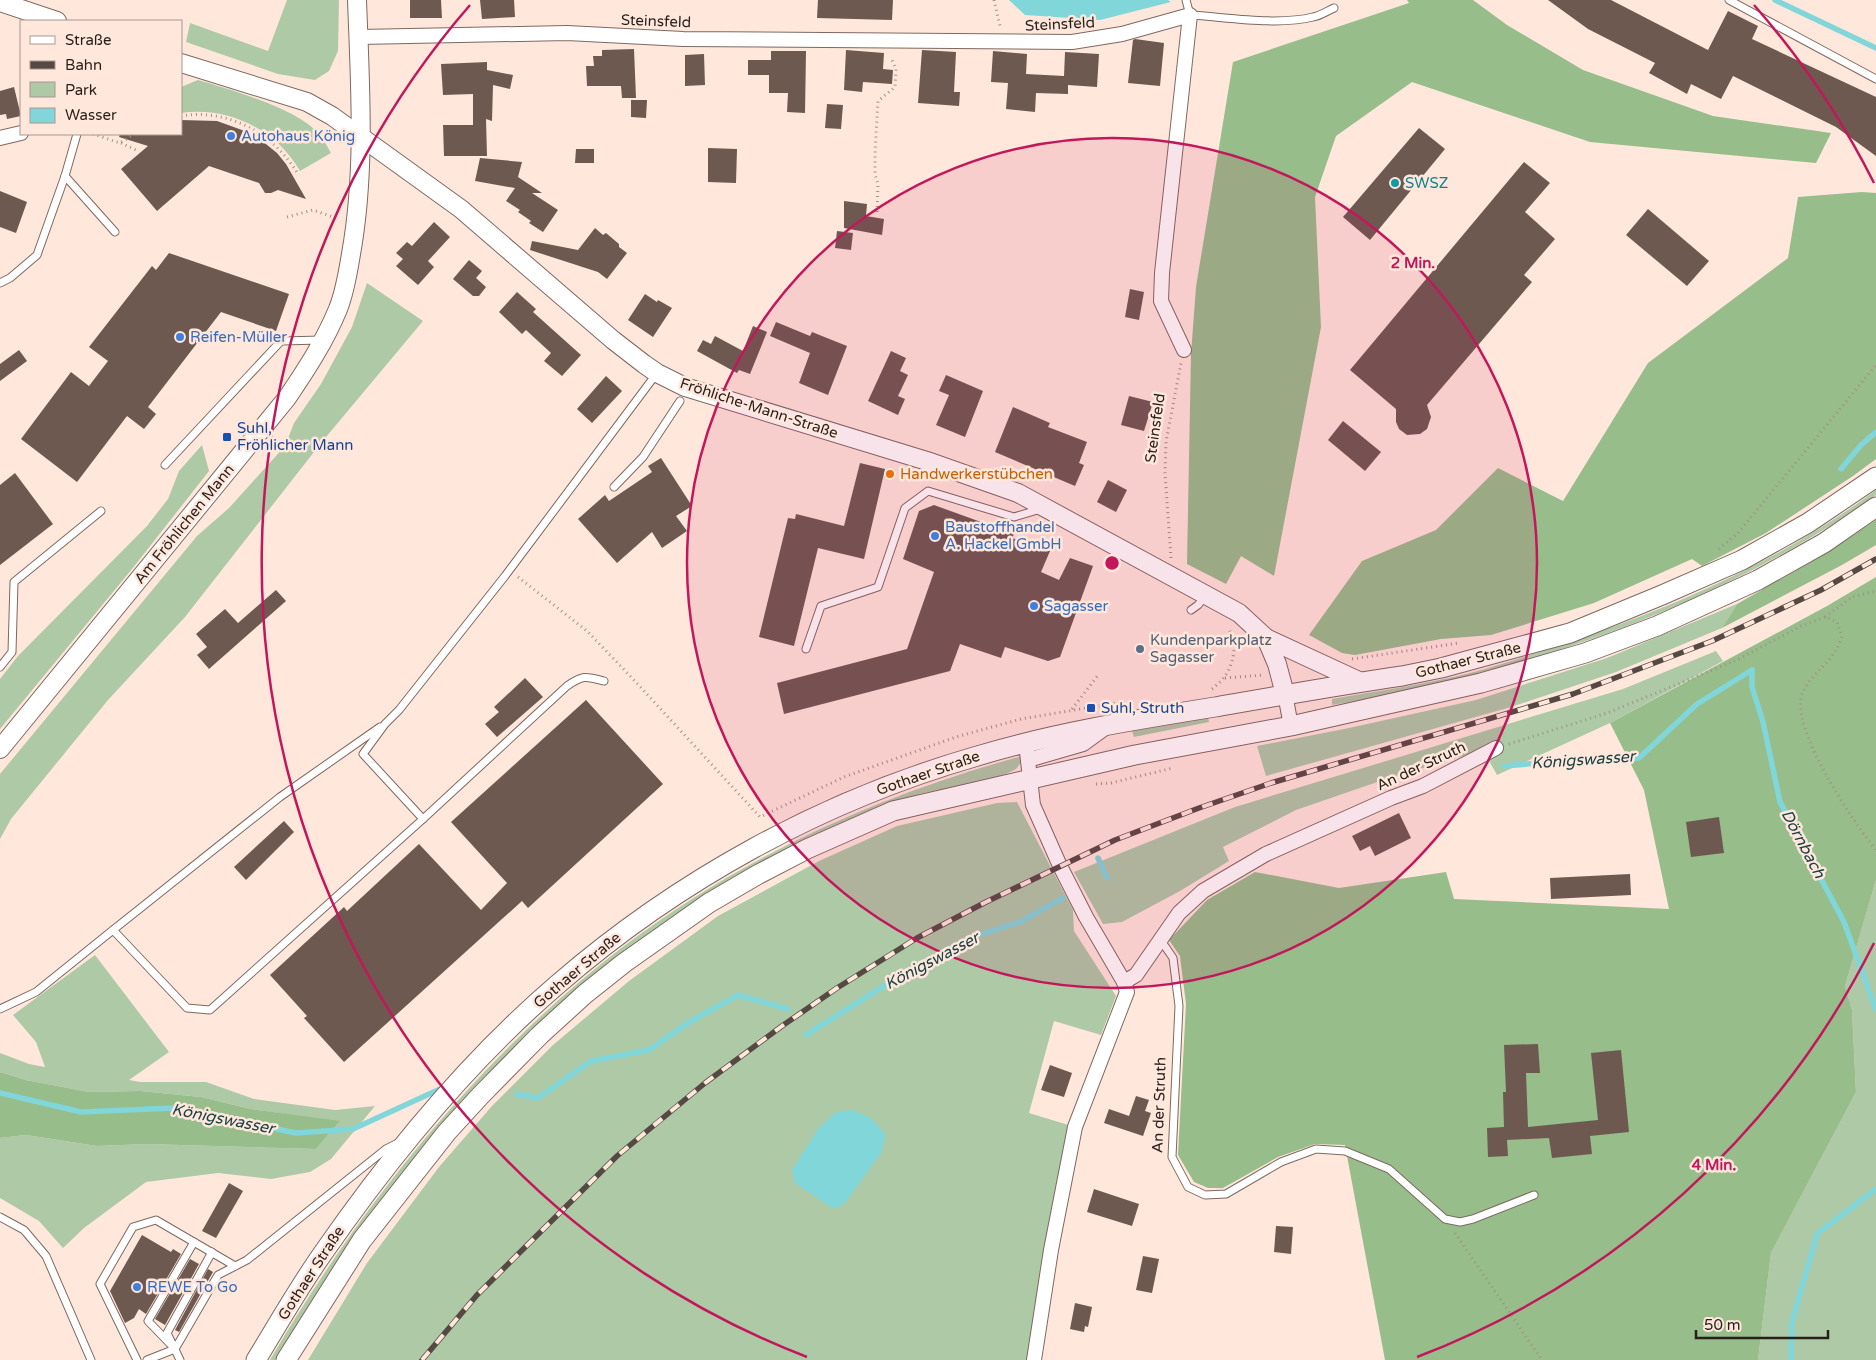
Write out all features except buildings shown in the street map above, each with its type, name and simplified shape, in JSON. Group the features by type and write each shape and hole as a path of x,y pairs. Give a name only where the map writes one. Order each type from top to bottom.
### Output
{"main road":[{"name":"Gothaer Straße","path":"286,1360 362,1240 447,1132 540,1035 585,994 624,963 709,903 758,875 870,820 1028,760 1111,724 1402,676 1441,668 1570,634 1742,560 1808,524 1876,477"},
{"name":"Gothaer Straße","path":"256,1360 321,1256 357,1204 409,1138 486,1052 557,984 642,918 750,850 860,797 910,777 974,757 1028,760 1135,755 1291,726 1481,683 1585,654 1657,626 1758,580 1824,543 1876,507"}],"street":[{"name":"Am Fröhlichen Mann","path":"0,749 287,398 312,361 339,308 349,269 357,224 361,136 357,0"},
{"path":"0,2 54,20"},
{"name":"Steinsfeld","path":"359,37 567,33 683,39 1072,42 1107,37 1190,15"},
{"path":"1184,350 1161,301 1162,273 1190,15"},
{"name":"Fröhliche-Mann-Straße","path":"182,63 308,102 361,136 461,209 613,340 657,373 685,387 972,476 1018,493 1239,613 1266,638 1278,664 1291,726"},
{"path":"0,138 20,134"},
{"path":"1266,638 1361,682"},
{"name":"An der Struth","path":"1124,982 1136,975 1179,913 1203,891 1266,854 1423,786 1496,748"},
{"path":"1028,760 1033,805 1060,866 1128,992 1075,1126 1051,1250 1034,1360"}],"lane":[{"path":"1186,0 1190,15 1292,21 1314,17 1334,8"},
{"path":"1729,0 1876,79"},
{"path":"0,283 10,278 37,255 65,176 77,135"},
{"path":"65,176 115,232"},
{"path":"165,465 281,340 323,340"},
{"path":"423,819 363,754 509,570 657,373"},
{"path":"614,487 643,457 680,401"},
{"path":"806,649 821,606 878,587 905,508 928,491 1014,517 1046,508"},
{"path":"0,667 12,652 14,582 100,511"},
{"path":"1191,610 1206,595"},
{"path":"112,930 187,1008 210,1010 423,819 567,686 580,677 590,677 604,681"},
{"path":"0,1009 36,992 280,798 385,724"},
{"name":"An der Struth","path":"1160,939 1173,958 1179,1006 1172,1157 1188,1187 1205,1195 1226,1194 1282,1162 1316,1149 1345,1151 1389,1169 1445,1219"},
{"path":"148,1360 175,1349 218,1275 247,1260 386,1149 409,1138"},
{"path":"1445,1219 1460,1222 1472,1219 1534,1195"},
{"path":"0,1217 24,1230 46,1256 91,1360"},
{"path":"137,1360 100,1284 133,1227 156,1220 236,1266"},
{"path":"175,1349 148,1321 194,1242"},
{"path":"180,1360 167,1333 212,1252"}],"path":[{"path":"994,0 1003,42"},
{"path":"877,212 878,184 875,154 878,101 895,87 896,69 892,60"},
{"path":"182,116 197,114 220,117 255,130 277,146 298,174"},
{"path":"96,135 136,150"},
{"path":"120,143 132,135"},
{"path":"287,217 313,210 357,224"},
{"name":"Steinsfeld","path":"1172,576 1165,473 1166,442 1184,350"},
{"path":"1715,552 1738,533 1876,365"},
{"path":"509,570 587,631 760,817 844,777 956,737 1021,719 1130,702"},
{"path":"1496,748 1607,713 1737,660 1800,627 1825,617 1852,597 1876,591"},
{"path":"1825,617 1837,622 1842,636 1834,653 1814,675 1802,692 1800,715 1806,734 1819,761 1862,833 1876,850"},
{"path":"1206,691 1219,684 1225,678 1232,664 1234,645 1226,622"},
{"path":"1348,660 1462,643"},
{"path":"1072,710 1099,674"},
{"path":"1093,784 1111,783 1180,767"},
{"path":"1445,1219 1542,1360"}],"green space":[{"path":"287,0 339,0 338,51 329,71 315,80 278,74 186,42 190,23 268,51"},
{"path":"1407,0 1473,0 1507,25 1583,70 1713,116 1831,133 1816,163 1590,142 1412,82 1336,136 1315,197 1321,327 1274,576 1241,556 1226,584 1187,564 1191,354 1196,287 1233,62 1409,3"},
{"path":"198,80 277,107 292,114 315,130 331,153 300,171 290,156 278,144 250,124 216,113 182,113 182,87"},
{"path":"1862,192 1876,193 1876,459 1766,533 1702,566 1692,559 1594,603 1491,635 1441,639 1355,655 1342,653 1309,635 1362,561 1436,530 1498,468 1563,501 1648,363 1788,258 1798,197"},
{"path":"367,283 423,321 321,443 185,617 108,700 11,819 0,839 0,774 197,536 229,508 285,446 294,423 321,384 352,327"},
{"path":"202,445 209,471 132,569 0,729 0,679 18,656 147,526 168,499 179,471"},
{"path":"1876,490 1876,495 1871,499 1832,525 1792,548 1710,591 1625,627 1481,675 1420,689 1332,705 1332,699 1436,681 1470,673 1572,641 1652,612 1730,578 1768,558 1841,515"},
{"path":"1876,520 1876,545 1722,628 1737,604 1830,551"},
{"path":"1876,577 1876,880 1845,986 1852,1010 1856,1092 1771,1253 1758,1360 1385,1360 1345,1145 1315,1144 1278,1157 1223,1188 1208,1188 1194,1182 1178,1155 1186,1004 1180,956 1169,940 1207,900 1255,872 1339,888 1446,872 1454,899 1669,909 1644,790 1610,723 1827,606"},
{"path":"1737,604 1722,628 1616,672 1511,707 1266,776 1257,746 1476,700 1607,658"},
{"path":"1716,651 1723,661 1610,723 1497,775 1483,750 1389,778 1296,810 1223,847 1229,861 1180,891 1122,922 1103,924 1074,872 1235,807 1623,689"},
{"path":"1208,717 1209,722 1134,737 1132,731"},
{"path":"1022,756 1023,760 1016,769 1006,774 984,781 923,793 884,805 811,837 606,967 329,1274 275,1360 270,1360 305,1302 343,1246 427,1136 473,1084 521,1035 571,989 624,946 716,884 814,832 916,789"},
{"path":"1017,802 1073,910 1074,931 1116,996 1101,1035 1054,1021 1029,1113 1075,1127 1034,1360 308,1360 367,1263 439,1167 492,1106 553,1045 629,981 718,916 819,861 897,826 997,803"},
{"path":"1876,880 1876,1360 1758,1360 1771,1253 1856,1092 1852,1010 1845,986"},
{"path":"95,955 169,1052 129,1080 140,1082 206,1082 254,1099 335,1110 375,1106 331,1159 310,1172 271,1179 218,1173 146,1182 84,1228 63,1248 39,1221 0,1198 0,1138 26,1135 97,1146 147,1144 316,1149 339,1122 251,1109 201,1097 140,1091 89,1092 26,1080 0,1072 0,1053 29,1064 45,1067 36,1042 13,1015"},
{"path":"0,1072 26,1080 89,1092 140,1091 201,1097 251,1109 340,1121 316,1149 147,1144 97,1146 26,1135 0,1138"}],"water":[{"path":"1009,0 1168,0 1171,2 1100,20 1025,15"},
{"path":"852,1110 871,1118 886,1135 881,1153 845,1203 834,1209 795,1183 792,1170 818,1129 836,1112"}],"waterway":[{"path":"1775,0 1876,48"},
{"name":"Dörnbach","path":"1841,469 1861,445 1876,432"},
{"name":"Dörnbach","path":"1752,670 1752,687 1763,722 1780,802 1844,922 1876,1010"},
{"name":"Königswasser","path":"1504,766 1639,758 1697,704 1752,670"},
{"name":"Königswasser","path":"1098,858 1107,878"},
{"name":"Königswasser","path":"806,1035 906,972 969,938 1020,922 1063,898"},
{"name":"Königswasser","path":"517,1094 538,1098 591,1061 649,1050 688,1023 738,995 788,1009"},
{"name":"Königswasser","path":"0,1093 81,1112 174,1108 296,1133 353,1129 440,1089"},
{"name":"Dörnbach","path":"1791,1360 1792,1322 1817,1234 1876,1189"}],"railway":[{"path":"422,1360 477,1295 617,1156 705,1083 782,1026 837,988 917,938 986,902 1115,840 1271,783 1573,694 1712,641 1821,590 1876,559"}],"place":[{"name":"Autohaus König","path":"231,136"},
{"name":"SWSZ","path":"1395,183"},
{"name":"Reifen-Müller","path":"180,337"},
{"name":"Suhl, Fröhlicher Mann","path":"227,437"},
{"name":"Handwerkerstübchen","path":"890,474"},
{"name":"Baustoffhandel A. Hackel GmbH","path":"935,536"},
{"name":"Sagasser","path":"1034,606"},
{"name":"Kundenparkplatz Sagasser","path":"1140,649"},
{"name":"Suhl, Struth","path":"1091,708"},
{"name":"REWE To Go","path":"137,1287"}]}
